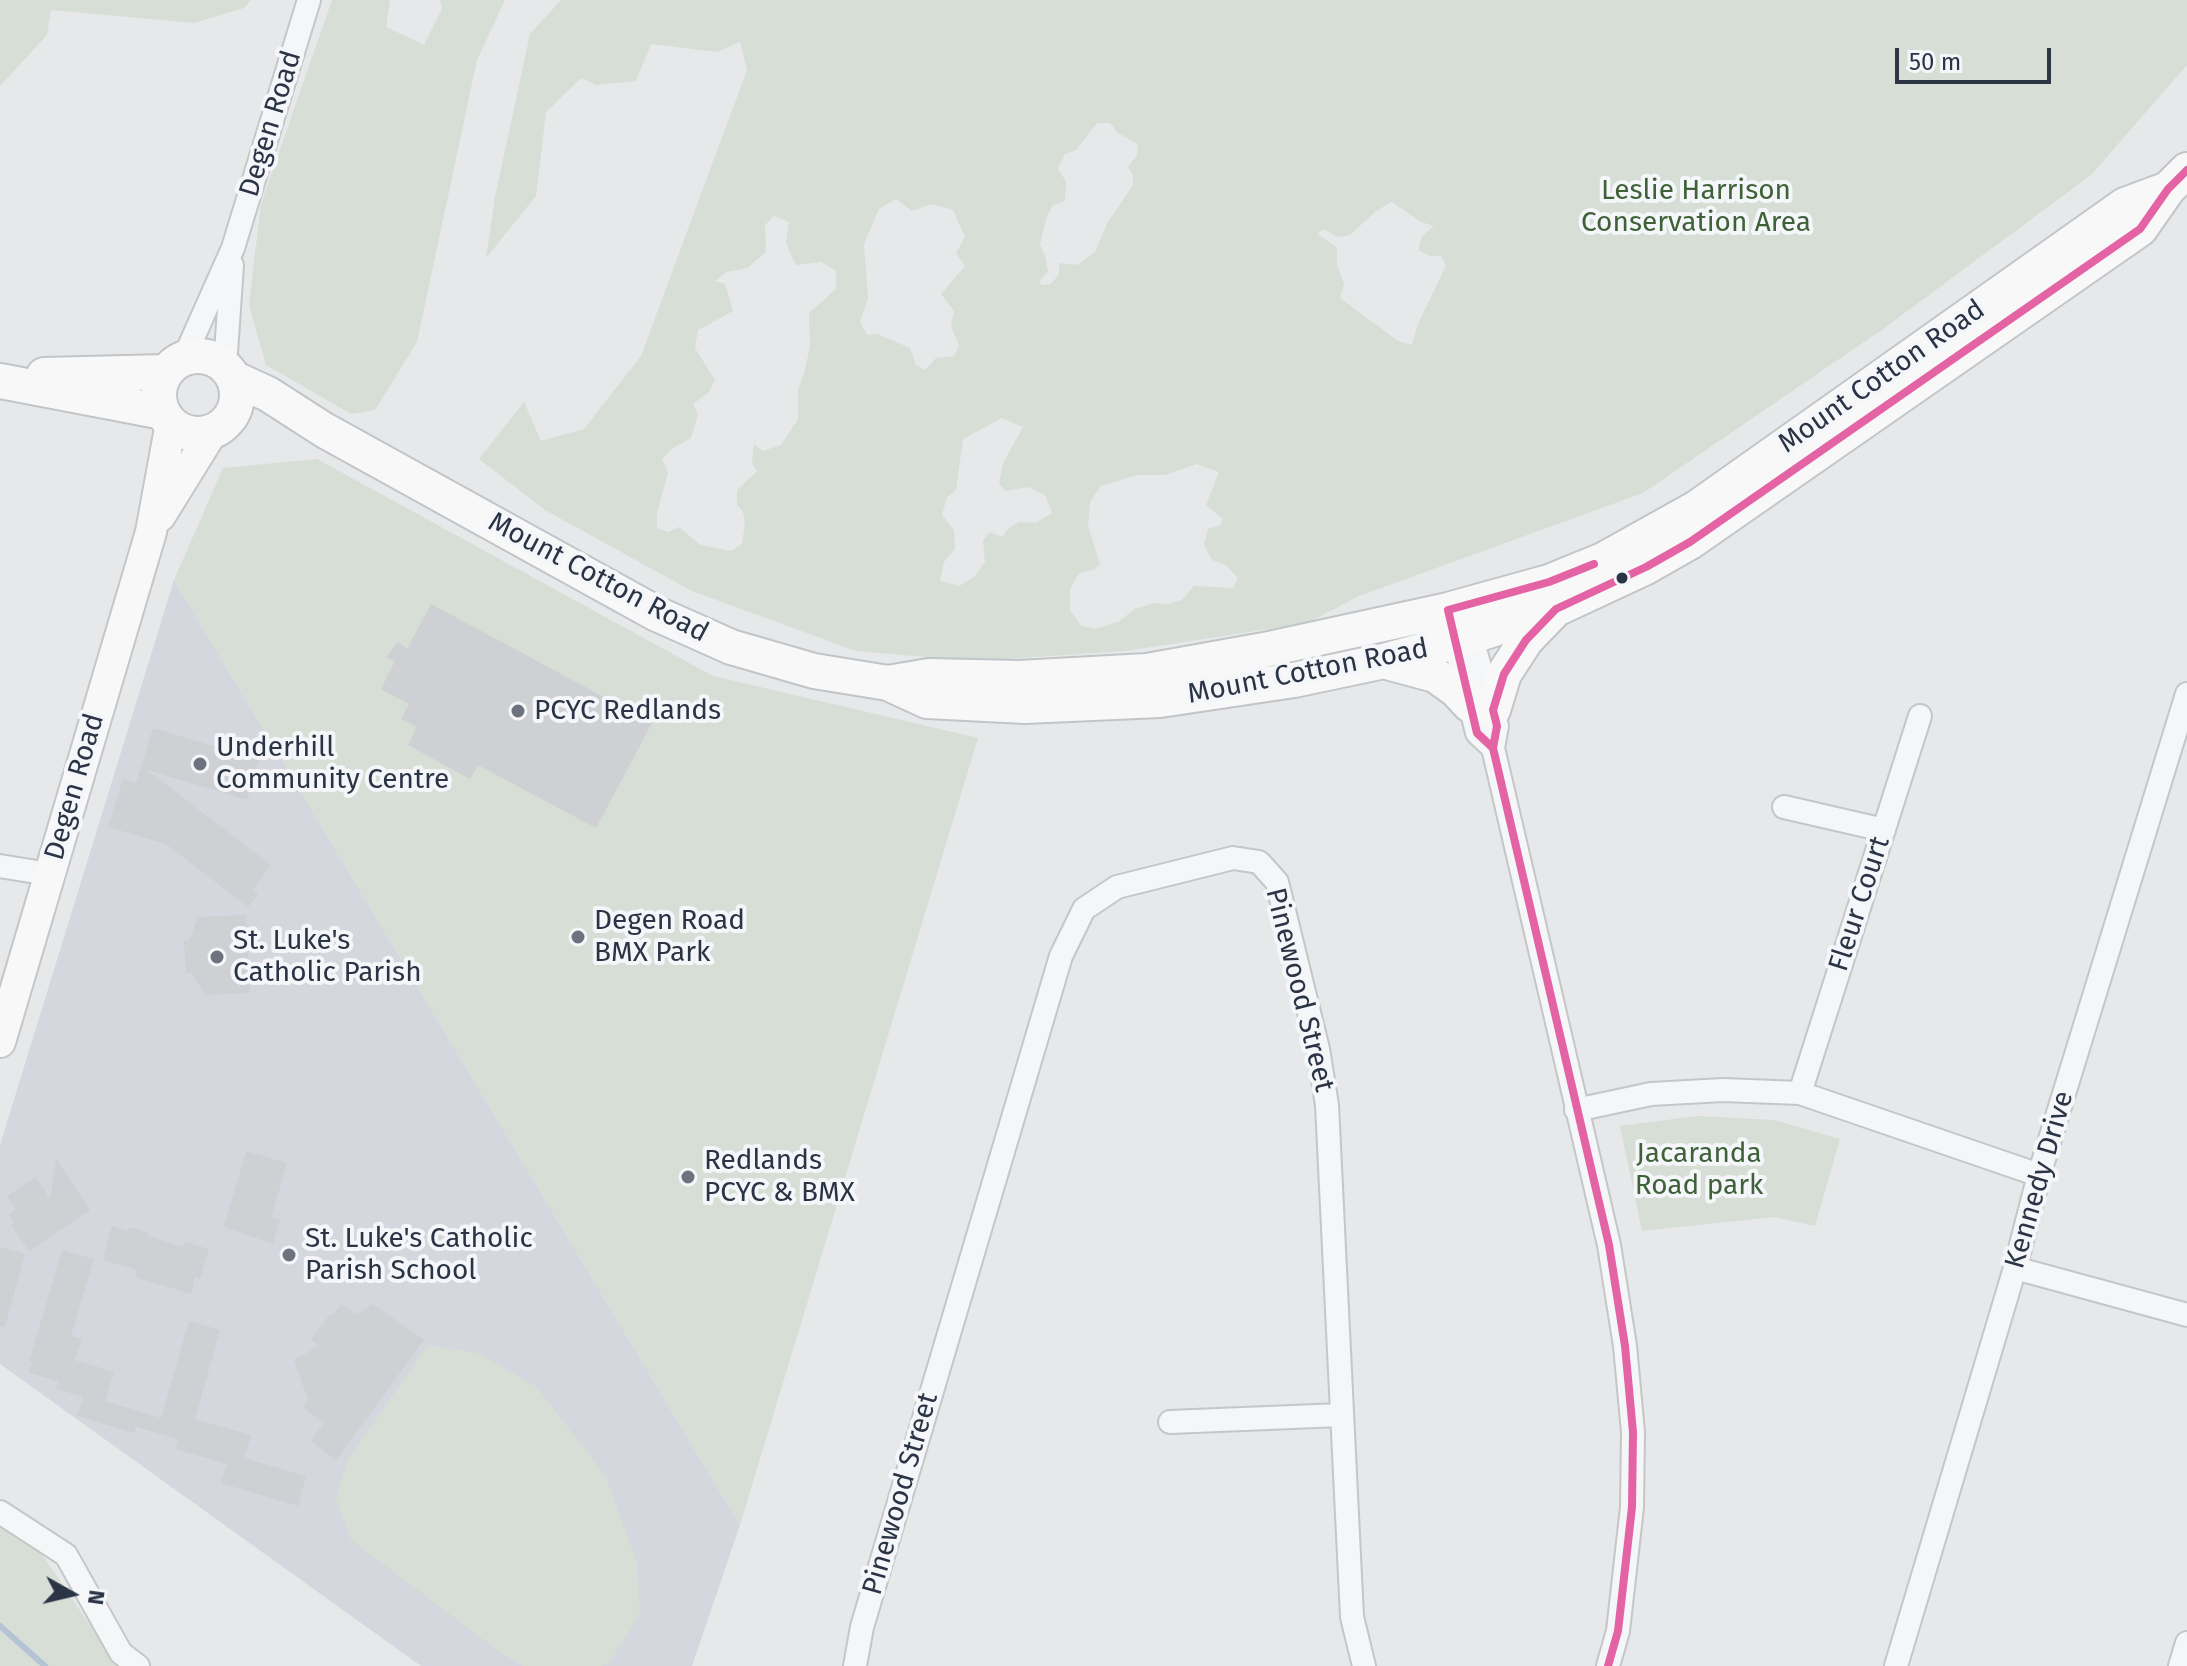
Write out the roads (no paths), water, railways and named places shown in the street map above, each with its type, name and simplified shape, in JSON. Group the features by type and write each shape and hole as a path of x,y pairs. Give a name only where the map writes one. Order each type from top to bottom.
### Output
{"main road":[{"name":"Mount Cotton Road","path":"888,683 929,676 1019,678 1147,671 1264,650 1556,609 1646,567 1690,542 2140,229 2178,180"},
{"name":"Mount Cotton Road","path":"229,373 324,430 657,614 731,647 814,671 888,683 927,701 1025,706 1160,700 1294,680 1384,661 1603,560 1698,507 2125,205 2178,180"},
{"path":"206,357 229,373 237,400 220,426 190,434 167,418 0,379 175,365 206,357"},
{"path":"167,418 159,392 175,365"},
{"name":"Mount Cotton Road","path":"220,426 265,417 324,430"},
{"path":"1384,661 1435,675 1481,708 1526,640 1556,609"}],"street":[{"name":"Degen Road","path":"175,365 233,248 309,0"},
{"name":"Degen Road","path":"229,373 233,248"},
{"name":"Degen Road","path":"0,1042 151,532 167,418"},
{"name":"Degen Road","path":"151,532 220,426"},
{"path":"1459,624 1481,708 1477,733 1493,748 1609,1245 1625,1346 1633,1432 1632,1507 1618,1631 1608,1666"},
{"name":"Kennedy Drive","path":"1896,1666 2015,1268 2039,1175 2187,694"},
{"name":"Fleur Court","path":"1800,1093 1920,716"},
{"path":"1784,807 1884,830"},
{"name":"Pinewood Street","path":"855,1666 862,1627 1061,956 1084,909 1117,887 1233,858 1259,862 1277,882 1318,1049 1327,1105 1352,1617 1362,1665"},
{"path":"0,866 49,874"},
{"path":"1576,1110 1651,1094 1723,1090 1800,1093 2039,1175"},
{"path":"2015,1268 2187,1315"},
{"path":"1170,1422 1341,1415"},
{"path":"0,1512 66,1555 121,1653 138,1666"},
{"path":"2180,1666 2187,1643"}],"waterway":[{"path":"0,1626 45,1666"}],"place":[{"name":"PCYC Redlands","path":"518,711"},
{"name":"Underhill Community Centre","path":"200,764"},
{"name":"Degen Road BMX Park","path":"578,937"},
{"name":"St. Luke's Catholic Parish","path":"217,957"},
{"name":"Redlands PCYC & BMX","path":"688,1177"},
{"name":"St. Luke's Catholic Parish School","path":"289,1255"}],"park label":[{"name":"Leslie Harrison Conservation Area","path":"1696,207"},
{"name":"Jacaranda Road park","path":"1699,1170"}]}
